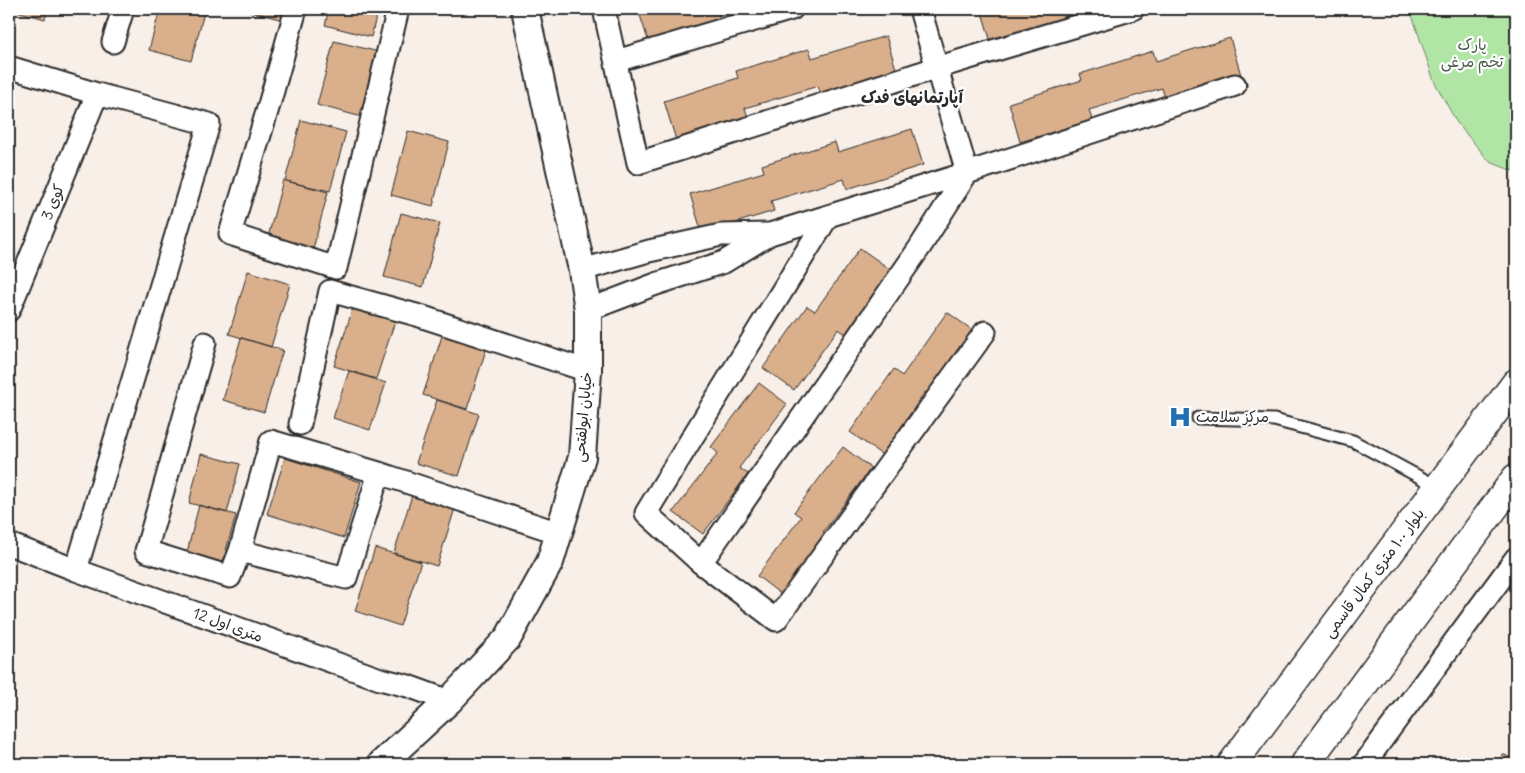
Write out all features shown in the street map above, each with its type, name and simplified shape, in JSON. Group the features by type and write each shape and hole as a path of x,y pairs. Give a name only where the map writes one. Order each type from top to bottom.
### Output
{"main road":[{"name":"بلوار ۱۰۰ متری کمال قاسمی","path":"1232,764 1516,383"},
{"path":"1305,764 1516,478"}],"street":[{"path":"113,42 123,9"},
{"path":"296,9 230,234 336,268 398,9"},
{"name":"خیابان ابولفتحی","path":"381,764 449,701 508,638 550,562 582,458 588,371 588,310 582,270 525,9"},
{"path":"604,9 638,163 936,68 1133,9"},
{"path":"616,61 792,9"},
{"path":"702,563 920,247 967,173 920,9"},
{"path":"9,67 97,94 209,124 76,570"},
{"path":"588,310 656,284 724,262 770,234 967,173 1235,85"},
{"name":"کوی 3","path":"9,310 97,94"},
{"path":"828,216 646,514 702,563 776,620 985,332"},
{"path":"582,270 650,250 721,235 770,234"},
{"path":"300,424 330,291 420,316 588,371"},
{"path":"205,343 146,551 230,577 240,551 271,441 379,473 559,533"},
{"path":"240,551 346,578 379,473"},
{"name":"12 متری اول","path":"9,544 76,570 380,679 408,686 449,701"},
{"path":"1364,764 1516,558"}],"lane":[{"path":"1198,418 1274,420 1353,441 1438,487"}],"green space":[{"name":"پارک تخم مرغی","path":"1410,9 1516,9 1516,172 1490,162 1457,123 1434,81"}],"building":[{"path":"9,9 48,9 45,19"},
{"path":"160,9 205,9 191,61 149,50"},
{"path":"245,9 286,9 283,20"},
{"path":"329,9 378,9 371,37 325,25"},
{"path":"638,9 717,9 720,18 648,40"},
{"path":"981,9 1087,9 1062,17 1064,26 993,49"},
{"path":"886,36 897,72 821,96 818,86 745,108 748,118 676,140 664,101 738,78 736,71 809,49 812,58"},
{"path":"1230,38 1241,75 1165,98 1162,88 1089,110 1092,120 1020,142 1009,103 1082,80 1080,74 1153,51 1156,61"},
{"path":"334,41 379,52 362,117 317,105"},
{"path":"301,120 346,132 330,191 285,181"},
{"path":"912,129 923,165 847,189 844,179 771,201 774,211 702,233 690,194 764,172 762,165 835,142 838,152"},
{"path":"408,131 449,142 433,206 391,195"},
{"path":"283,180 328,192 312,253 267,241"},
{"path":"401,213 440,223 423,287 384,277"},
{"path":"860,248 891,270 846,334 838,329 794,390 763,368 807,306 815,311"},
{"path":"248,271 290,284 271,347 229,334"},
{"path":"353,308 395,321 376,379 334,366"},
{"path":"947,312 978,334 933,398 925,392 882,455 850,432 894,369 902,376"},
{"path":"443,333 487,347 467,409 423,395"},
{"path":"241,338 283,350 264,412 223,400"},
{"path":"349,371 386,383 370,430 333,418"},
{"path":"759,383 787,404 739,468 748,474 703,534 673,512 718,453 711,447"},
{"path":"437,400 479,414 459,476 416,463"},
{"path":"843,447 871,468 823,532 832,539 787,599 757,576 801,517 794,512"},
{"path":"201,454 240,464 227,513 189,503"},
{"path":"285,458 361,482 344,538 267,514"},
{"path":"413,492 456,505 437,566 394,553"},
{"path":"199,505 236,515 222,565 186,556"},
{"path":"375,548 421,562 400,626 355,611"},
{"path":"1503,754 1516,761 1516,764 1498,764"}],"place":[{"name":"مرکز سلامت","path":"1180,417"}],"district":[{"name":"آپارتمانهای فدک","path":"912,97"}]}
